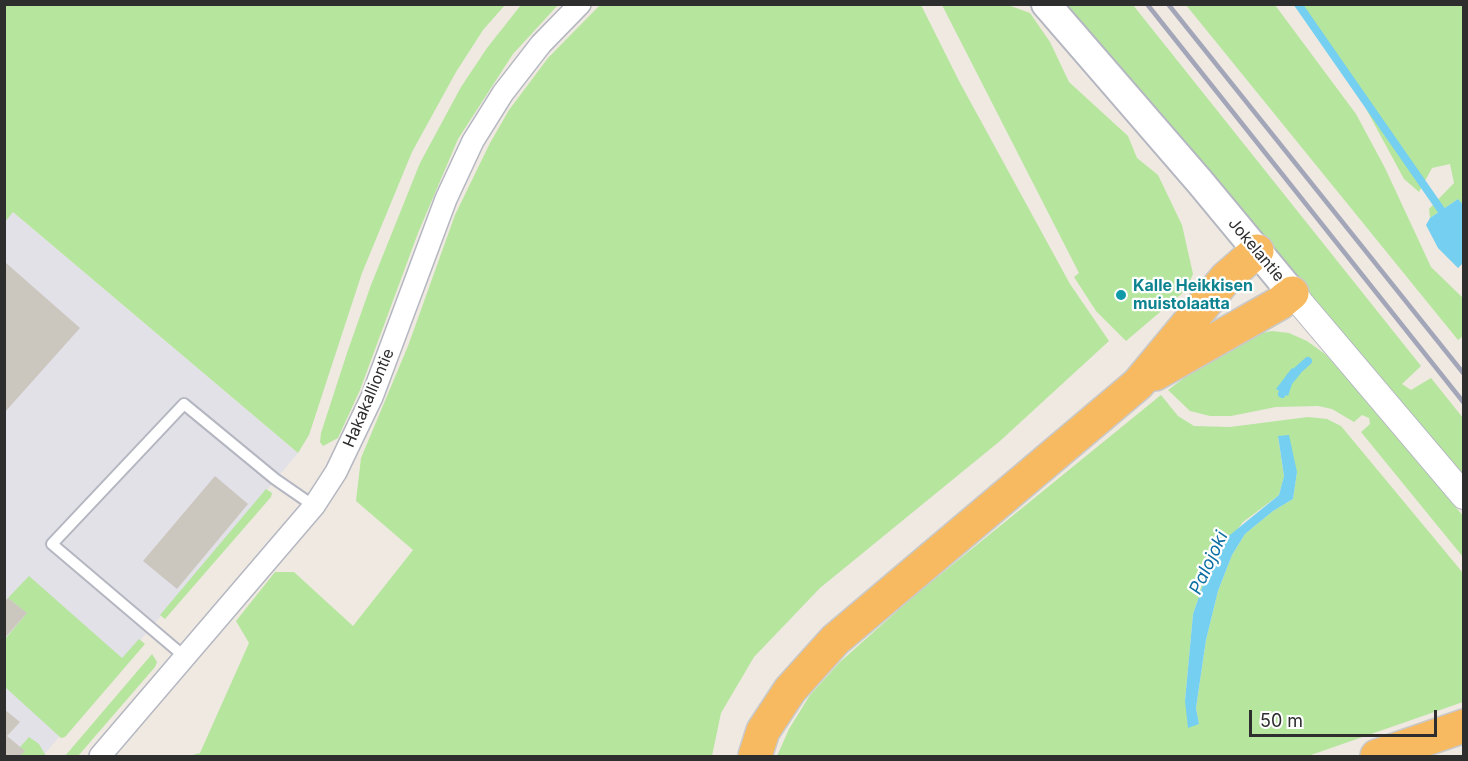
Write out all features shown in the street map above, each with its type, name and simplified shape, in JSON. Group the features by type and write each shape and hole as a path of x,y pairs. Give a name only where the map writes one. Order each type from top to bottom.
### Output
{"highway":[{"path":"755,756 763,731 790,690 835,640 1138,384 1226,278 1257,251"},
{"path":"1138,384 1280,303 1292,293"},
{"path":"1377,756 1464,726"}],"main road":[{"name":"Jokelantie","path":"1046,4 1292,293"}],"street":[{"name":"Hakakalliontie","path":"100,756 314,506 336,472 372,397 446,200 473,141 503,93 541,44 580,4"},
{"name":"Jokelantie","path":"1292,293 1464,496"}],"lane":[{"path":"185,657 52,544 184,404 275,479 314,506"}],"shaded area":[{"path":"13,212 298,453 43,756 5,756 4,222"}],"green space":[{"path":"5,4 505,5 483,30 456,72 412,152 362,273 309,435 298,453 13,212 5,222"},
{"path":"521,5 558,5 513,54 458,139 418,233 360,390 338,438 323,446 320,442 321,433 347,353 371,285 420,163 461,87 487,48"},
{"path":"600,5 921,5 959,81 1070,284 1109,341 1000,441 820,588 754,657 721,713 712,756 189,756 200,753 249,643 236,621 275,572 294,572 353,626 413,550 356,501 361,458 408,346 455,215 490,143 509,110 548,58"},
{"path":"942,5 1008,5 1030,13 1050,42 1069,82 1128,136 1137,158 1158,175 1182,225 1193,274 1186,290 1126,341 1096,311 1074,277 1079,273"},
{"path":"1065,5 1133,5 1421,366 1402,384 1411,390 1431,378 1463,418 1463,475"},
{"path":"1186,5 1275,5 1356,114 1385,168 1431,267 1463,298 1463,336 1458,340"},
{"path":"1294,5 1463,5 1463,206 1458,199 1430,218 1429,209 1454,183 1450,164 1432,168 1419,192 1404,179 1357,92"},
{"path":"1272,331 1289,333 1307,341 1325,354 1371,404 1463,516 1463,557 1361,432 1370,424 1369,418 1362,415 1354,422 1332,409 1318,406 1276,407 1231,416 1210,416 1190,411 1168,390 1212,357 1251,335"},
{"path":"1161,395 1178,416 1194,426 1230,427 1308,417 1327,419 1341,426 1463,573 1463,702 1308,756 777,756 789,729 810,695 840,662 914,596","holes":["1278,437 1297,472 1293,499 1273,511 1245,534 1232,555 1218,591 1206,640 1196,708 1199,724 1185,701 1193,614 1210,565 1243,522 1279,495 1284,476"]},
{"path":"266,489 272,493 271,497 165,619 160,615"},
{"path":"29,576 122,658 139,639 145,644 65,737 61,738 5,687 5,639 27,613 8,598"},
{"path":"152,654 157,662 155,667 78,756 65,756"},
{"path":"29,737 39,744 46,756 20,756 24,751 20,747"}],"water":[{"path":"1458,199 1464,206 1463,263 1458,268 1438,248 1426,225 1430,218"},
{"path":"1292,368 1301,373 1292,384 1288,396 1276,389"},
{"path":"1289,435 1297,472 1293,499 1273,511 1245,534 1232,555 1218,591 1206,640 1196,708 1199,724 1188,728 1185,701 1193,614 1210,565 1225,539 1279,495 1284,476 1278,436"}],"building":[{"path":"5,264 80,328 5,412"},
{"path":"215,476 248,504 177,589 143,561"},
{"path":"8,598 27,613 4,639 4,602"},
{"path":"4,709 20,722 7,736 25,751 20,756 4,756"}],"waterway":[{"path":"1298,4 1446,217"},
{"path":"1282,394 1290,377 1308,361"}],"railway":[{"path":"1147,4 1464,403"},
{"path":"1168,4 1464,374"}],"place":[{"name":"Kalle Heikkisen muistolaatta","path":"1121,295"}],"water label":[{"name":"Palojoki","path":"1209,563"}]}
